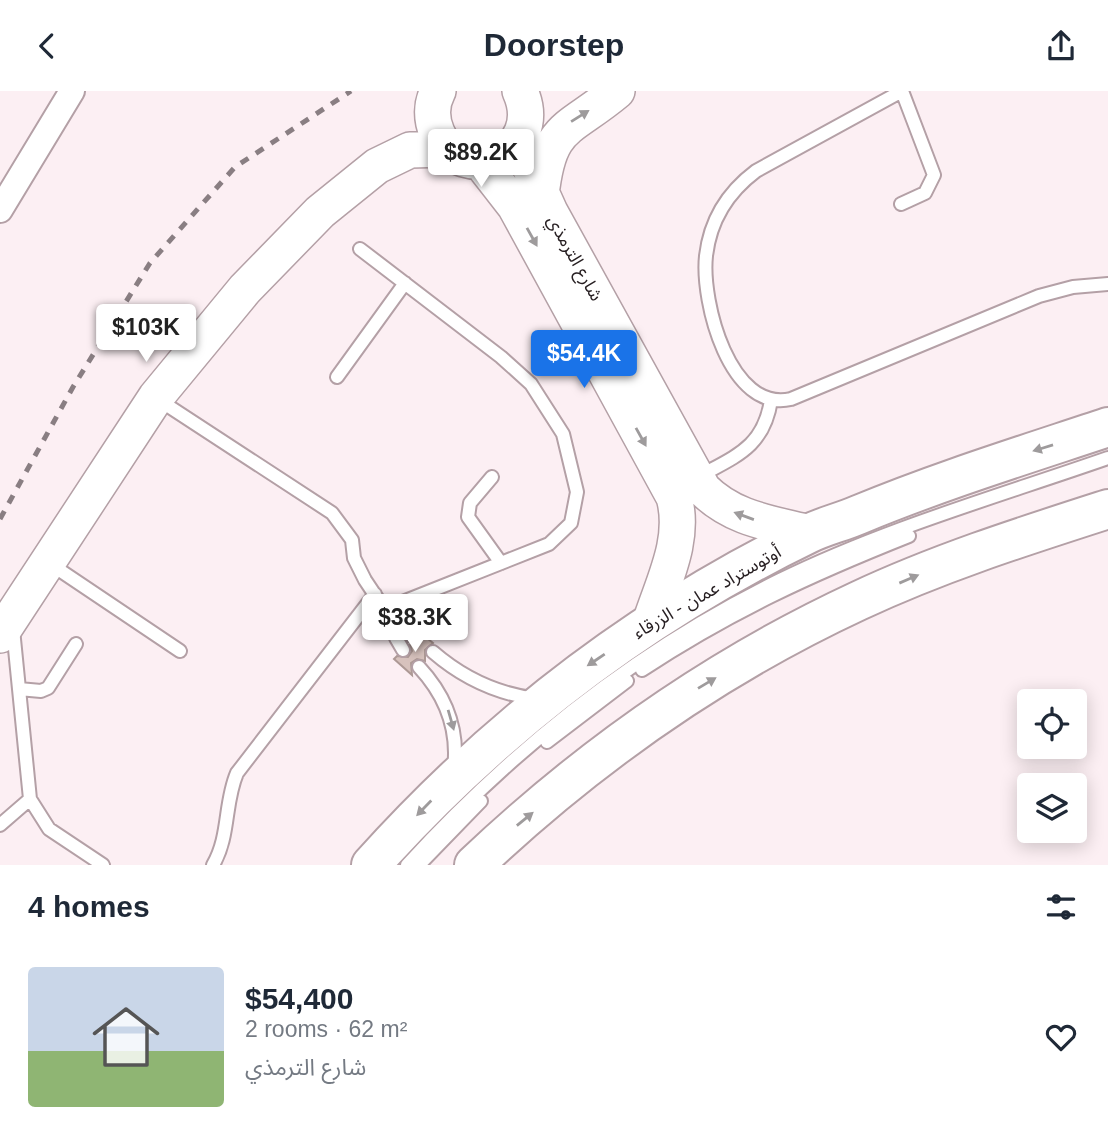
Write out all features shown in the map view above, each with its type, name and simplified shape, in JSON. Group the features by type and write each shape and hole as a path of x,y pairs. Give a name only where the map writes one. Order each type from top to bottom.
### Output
{"highway":[{"name":"أوتوستراد عمان - الزرقاء","path":"371,865 451,782 544,700 581,670 650,623 810,533 962,474 1108,427"},
{"path":"474,865 599,758 688,694 744,660 813,623 920,575 1108,509"}],"main road":[{"name":"شارع الترمذي","path":"520,91 526,103 521,134 541,195 695,478 712,498 734,513 810,533"},
{"path":"436,99 435,129 448,149 457,155 480,161 501,156 521,134 575,91"},
{"path":"541,195 548,154 558,136 572,121 617,91"},
{"path":"377,166 402,134 436,99"},
{"path":"6,626 156,397 246,289 320,212 377,166 410,150 448,149"},
{"name":"شارع الترمذي","path":"480,161 515,206 674,497 679,519 678,540 650,623"}],"street":[{"path":"0,210 72,91"}],"lane":[{"path":"901,204 925,193 932,185 934,175 902,91 756,171 732,194 714,223 705,273 714,324 737,372 752,391 771,400 791,399 1039,296 1073,287 1108,284"},
{"path":"360,249 531,384 555,416 570,453 578,503 571,523 549,544 384,609"},
{"path":"337,377 405,283"},
{"path":"156,397 332,513 347,530 357,566 384,609 395,625 414,637"},
{"path":"695,478 752,445 765,424 771,400"},
{"path":"407,865 441,827 558,722 677,636 730,605 851,549 1108,458"},
{"path":"419,865 484,798 563,729 640,671 732,615 784,587 853,558 1108,467"},
{"path":"492,477 470,503 468,517 501,563"},
{"path":"48,563 180,651"},
{"path":"213,865 225,834 229,792 237,773 375,594"},
{"path":"395,625 396,638 403,650"},
{"path":"6,626 19,689 30,799 49,829 103,865"},
{"path":"19,689 41,691 48,688 76,644"},
{"path":"433,652 461,673 492,689 544,700"},
{"path":"419,667 439,691 452,720 455,751 451,782"},
{"path":"0,825 30,799"}],"building":[{"path":"422,634 433,643 425,650 425,661 417,659 411,663 412,675 394,659 397,656 408,657 412,651 410,645 419,644"}],"railway":[{"path":"0,519 73,387 150,263 235,167 351,91"}]}
